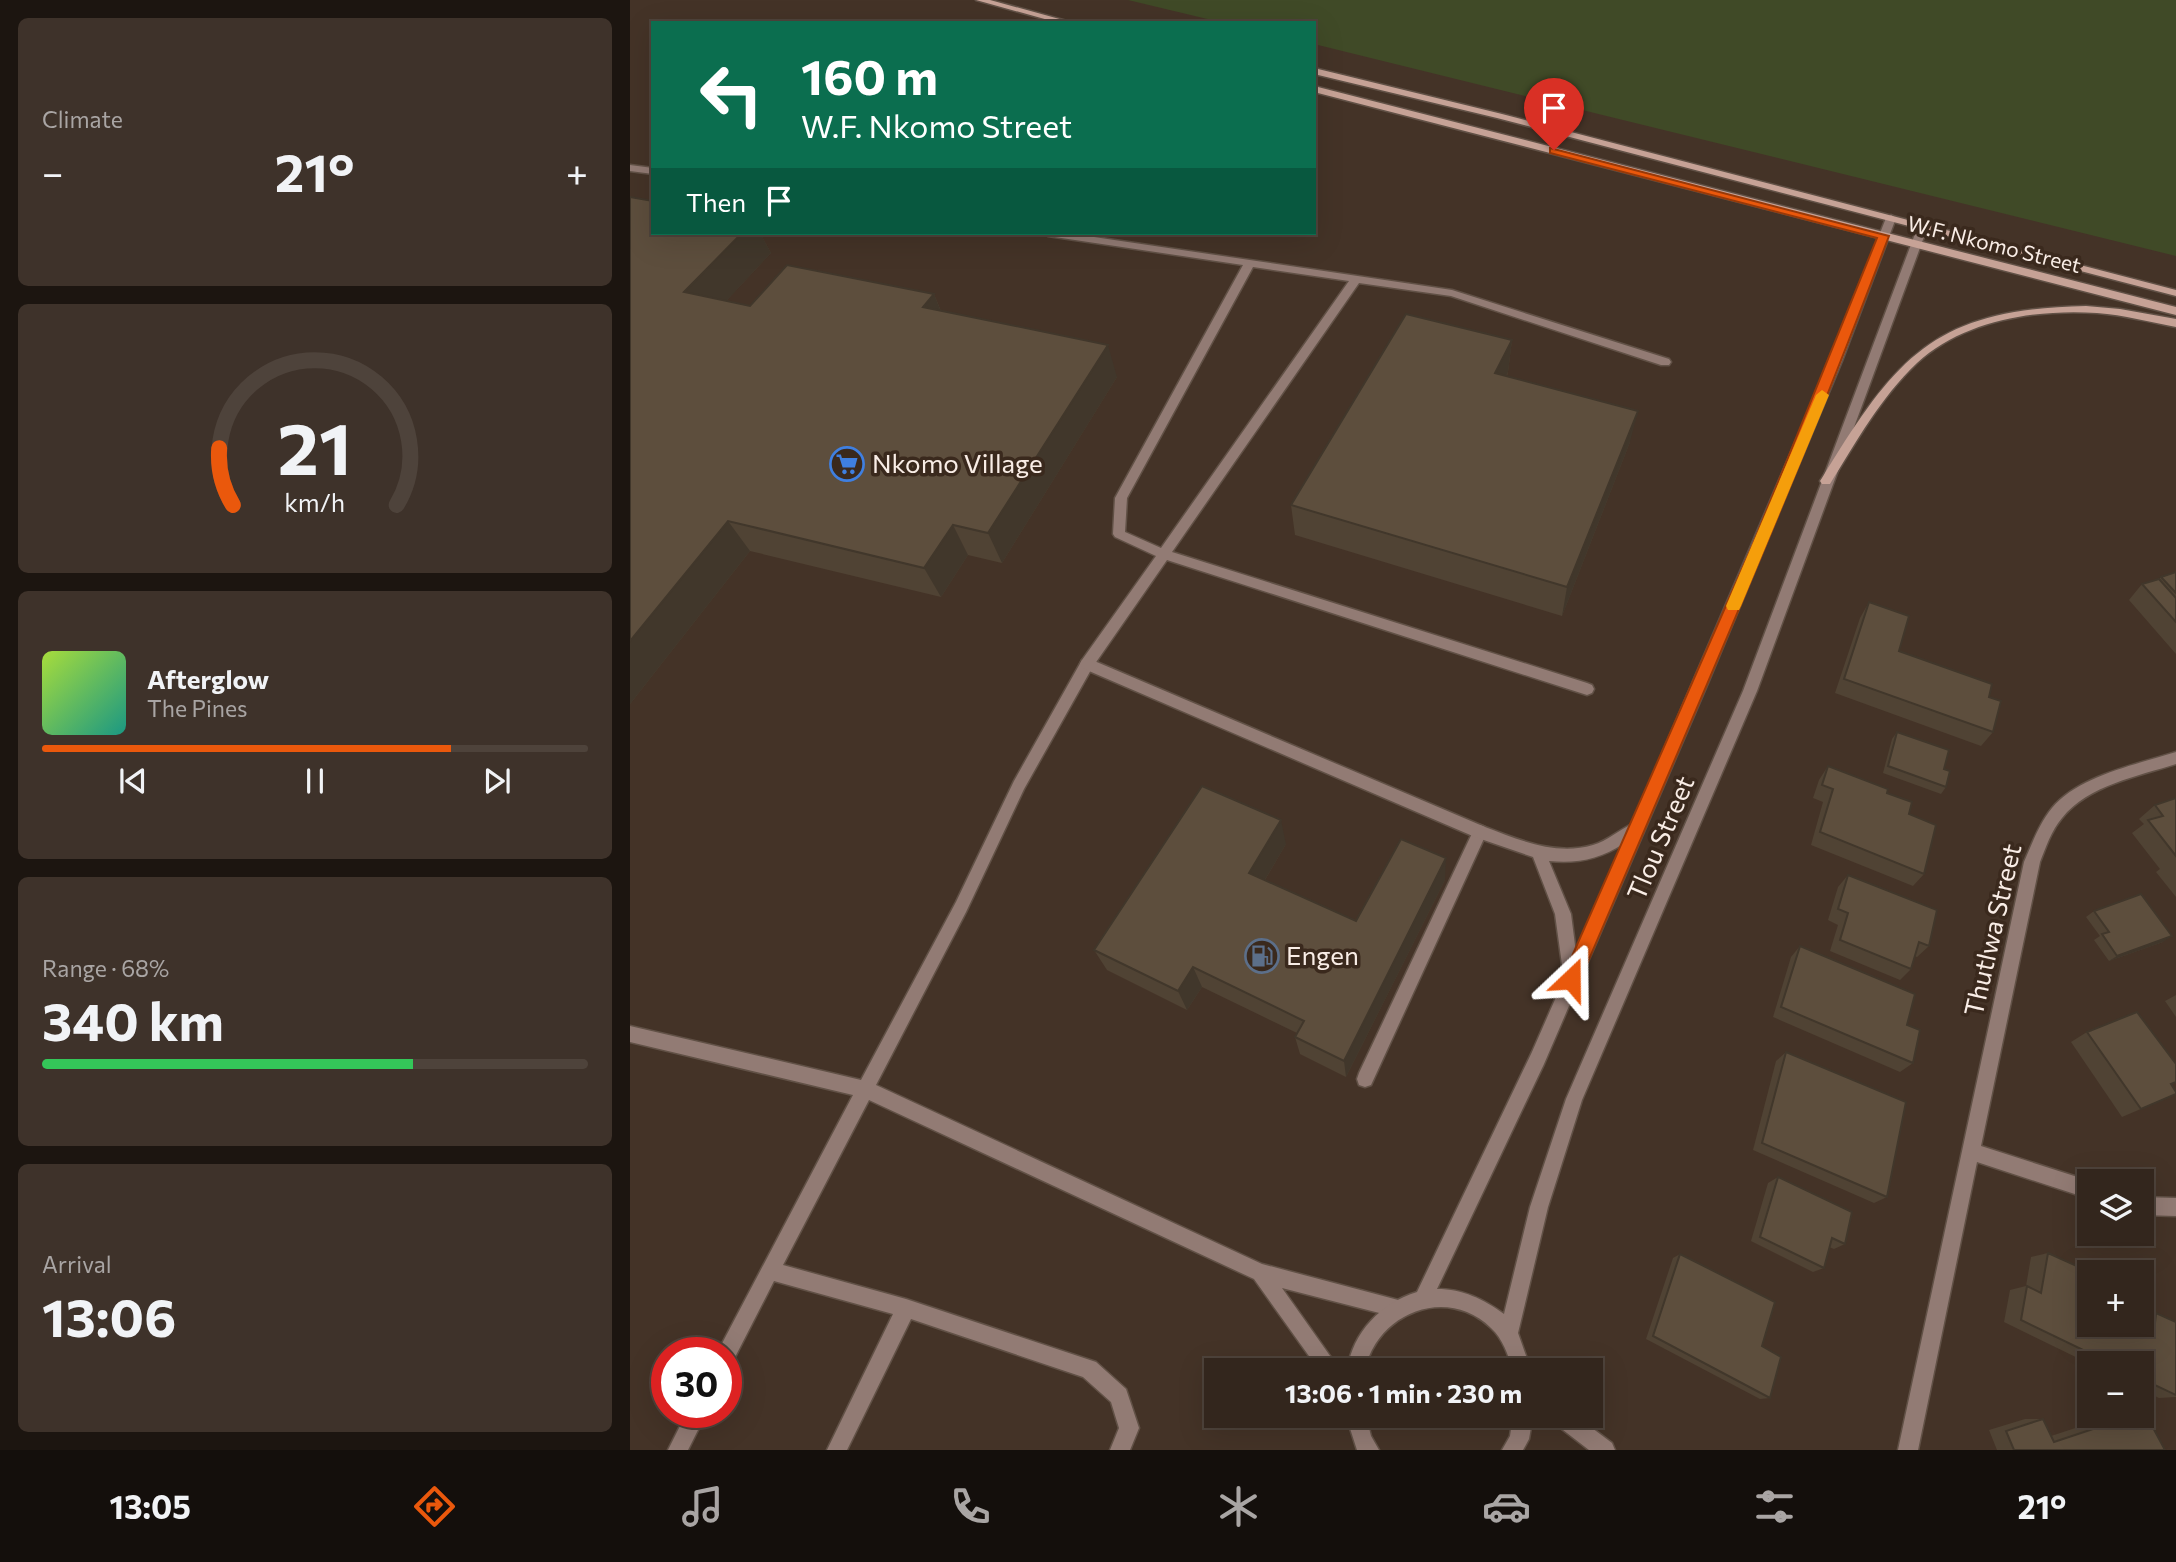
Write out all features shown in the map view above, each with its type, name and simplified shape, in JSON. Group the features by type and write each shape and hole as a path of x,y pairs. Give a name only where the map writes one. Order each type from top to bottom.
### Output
{"main road":[{"path":"980,0 1062,21"},
{"name":"W.F. Nkomo Street","path":"1316,71 1499,116 2176,293"},
{"name":"W.F. Nkomo Street","path":"1316,90 2176,311"},
{"path":"1826,481 1874,404 1915,358 1962,329 2001,317 2088,309 2176,323"}],"street":[{"path":"630,168 651,171"},
{"name":"Tlou Street","path":"1424,1296 1538,1058 1836,361 1891,218"},
{"name":"Tlou Street","path":"1508,1336 1542,1196 1574,1099 1750,691 1923,226"},
{"path":"1061,235 1452,293 1665,362"},
{"path":"1249,264 1121,498 1119,534 1166,555 1587,689"},
{"path":"735,1337 867,1090 961,907 1019,785 1087,664 1166,555 1356,279"},
{"path":"1087,664 1480,832 1539,854 1573,856 1595,852 1637,829"},
{"name":"Thutlwa Street","path":"1908,1450 2032,862 2044,831 2062,807 2084,793 2176,758"},
{"path":"1365,1079 1480,832"},
{"path":"1539,854 1563,914 1571,979"},
{"path":"630,1034 867,1090 1260,1273 1395,1308"},
{"path":"1970,1152 2077,1186"},
{"path":"2154,1206 2176,1207"},
{"path":"769,1270 906,1308 1089,1369 1119,1396 1129,1428 1120,1450"},
{"path":"1260,1273 1321,1358"},
{"path":"1361,1358 1371,1333 1395,1308 1424,1296 1448,1296 1470,1303 1491,1316 1508,1336 1517,1358"},
{"path":"837,1450 906,1308"},
{"path":"678,1450 689,1428"},
{"path":"1359,1428 1363,1447"},
{"path":"1512,1450 1519,1439 1521,1428"},
{"path":"1577,1428 1605,1450"}],"green space":[{"path":"1128,0 2176,0 2176,256 1316,44 1316,21 1216,21"}],"building":[{"name":"Nkomo Village","path":"630,197 651,201 651,235 740,235 684,292 750,306 787,265 934,294 923,307 1108,345 988,533 953,525 924,568 728,521 630,641"},
{"path":"1406,314 1512,340 1495,373 1638,411 1567,587 1291,505"},
{"path":"2176,572 2176,593 2161,577"},
{"path":"2159,579 2176,598 2176,622 2142,584"},
{"path":"1869,602 1909,616 1899,651 1992,684 1989,697 2001,701 1993,732 1844,679"},
{"path":"1897,732 1949,750 1944,769 1950,771 1946,787 1888,766"},
{"path":"1828,766 1888,789 1887,793 1912,802 1909,814 1936,825 1924,874 1820,832 1833,789 1822,785"},
{"name":"Engen","path":"1202,786 1281,820 1249,873 1356,921 1401,839 1446,858 1344,1061 1295,1037 1304,1021 1193,967 1178,991 1094,950"},
{"path":"2176,798 2176,856 2148,820 2163,816 2155,805"},
{"path":"1848,875 1937,910 1929,946 1919,942 1911,969 1840,940 1848,913 1838,909"},
{"path":"2141,894 2172,936 2117,956 2102,934 2109,932 2094,911"},
{"path":"1800,946 1915,994 1907,1025 1920,1030 1913,1063 1781,1007"},
{"path":"2137,1012 2176,1064 2176,1082 2171,1084 2176,1094 2141,1109 2087,1032"},
{"path":"1786,1052 1906,1102 1887,1197 1762,1143"},
{"path":"1778,1177 1852,1212 1845,1244 1832,1238 1824,1268 1760,1237"},
{"path":"2048,1253 2077,1266 2077,1337 2154,1337 2156,1313 2176,1322 2176,1395 2154,1385 2154,1351 2085,1351 2021,1320 2027,1286 2041,1293"},
{"path":"1680,1254 1775,1302 1762,1346 1781,1357 1770,1398 1653,1336"},
{"path":"2043,1419 2054,1442 2096,1428 2153,1428 2165,1450 2014,1450 2006,1431"}],"slow traffic":[{"path":"1734,606 1822,395"}],"place":[{"name":"Nkomo Village","path":"847,464"},
{"name":"Engen","path":"1262,956"}],"route":[{"path":"1554,150 1884,236 1836,361 1760,544 1571,979"}]}
